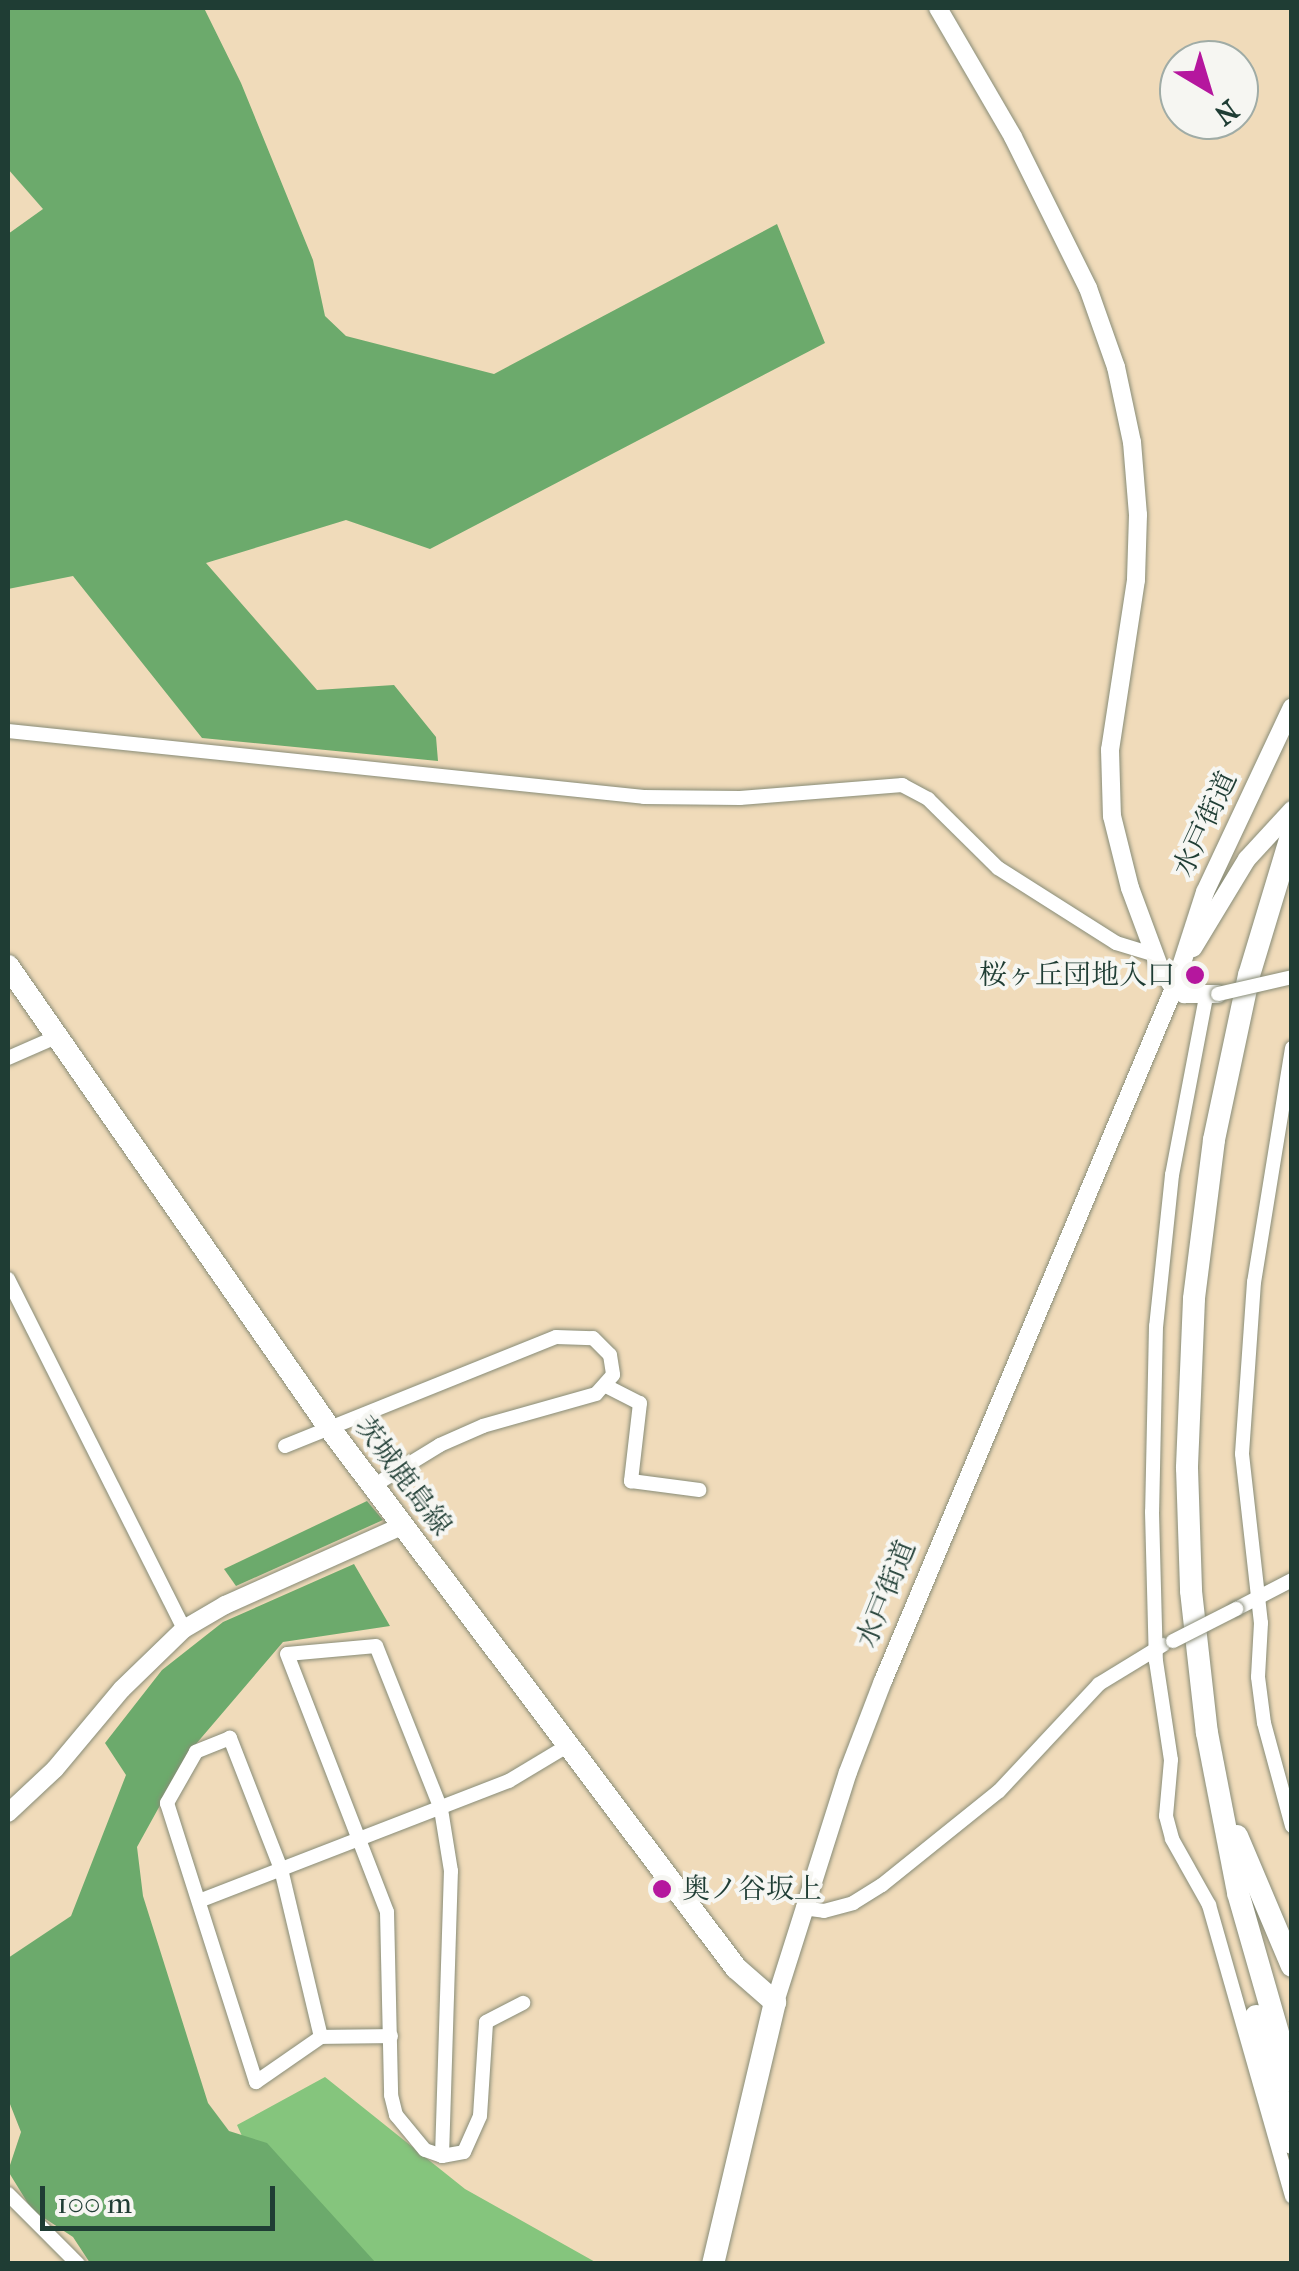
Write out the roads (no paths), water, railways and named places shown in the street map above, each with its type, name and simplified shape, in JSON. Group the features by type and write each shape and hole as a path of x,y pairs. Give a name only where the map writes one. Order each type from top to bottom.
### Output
{"main road":[{"path":"1282,830 1227,1070 1194,1298 1187,1468 1192,1591 1215,1776 1228,1843 1292,2081"},
{"name":"茨城鹿島線","path":"8,966 402,1526 736,1968 775,2002"},
{"path":"1215,1776 1292,1966"},
{"path":"1228,1843 1223,1889 1292,2143"},
{"name":"水戸街道","path":"713,2264 775,2002"}],"street":[{"path":"938,8 1013,137 1088,288 1126,408 1136,487 1138,550 1109,788 1120,854 1154,954 1177,979 1184,994 1212,995 1292,977"},
{"name":"水戸街道","path":"775,2002 802,1908 883,1681 1177,979 1205,892 1292,708"},
{"path":"8,731 644,798 740,798 902,785 928,799 998,868 1116,943 1154,954"},
{"name":"水戸街道","path":"1177,979 1247,859 1282,830 1292,810"},
{"path":"1212,995 1172,1175 1156,1326 1152,1512 1157,1647 1171,1760 1166,1816 1172,1839 1209,1906 1292,2196"},
{"path":"8,1058 56,1037"},
{"path":"1292,1048 1254,1282 1242,1454 1258,1600 1258,1677 1264,1723 1292,1826"},
{"path":"8,1279 184,1629"},
{"path":"285,1446 556,1337 579,1335 602,1345 614,1368 606,1386 596,1394 484,1426 440,1445 373,1486"},
{"path":"606,1386 640,1403 631,1481 699,1490"},
{"path":"8,1813 56,1769 122,1689 184,1629 225,1605 402,1526"},
{"path":"802,1908 824,1911 853,1904 882,1885 999,1791 1098,1684 1157,1647 1292,1580"},
{"path":"442,2156 451,1871 440,1809 376,1646 287,1654 361,1839 390,1926 391,2095 396,2115 425,2150 442,2156 464,2152 480,2116 486,2022 523,2002"},
{"path":"321,2037 281,1869 230,1738 196,1752 167,1803 256,2082 321,2037 391,2036"},
{"path":"199,1901 508,1781 569,1746"},
{"path":"8,2194 78,2264"}],"place":[{"name":"桜ヶ丘団地入口","path":"1195,975"},
{"name":"奥ノ谷坂上","path":"662,1889"}]}
